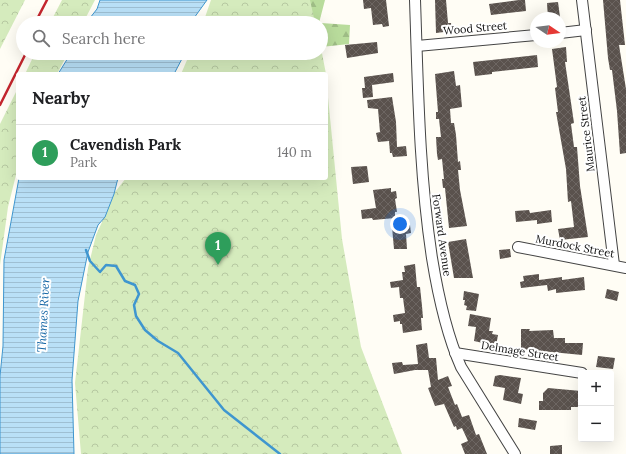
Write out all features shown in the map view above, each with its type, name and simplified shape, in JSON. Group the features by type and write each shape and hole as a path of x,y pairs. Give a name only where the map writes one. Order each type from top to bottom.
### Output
{"street":[{"name":"Forward Avenue","path":"415,0 424,210 437,290 455,353 461,367 515,454"},
{"name":"Maurice Street","path":"582,0 614,265"},
{"path":"566,32 586,30"},
{"name":"Wood Street","path":"417,46 530,36"},
{"name":"Murdock Street","path":"518,247 626,268"},
{"name":"Delmage Street","path":"455,353 578,372"}],"green space":[{"path":"0,0 25,0 16,16 0,49"},
{"path":"62,0 95,0 87,16 54,16"},
{"path":"211,0 310,0 313,16 205,16"},
{"path":"269,0 325,0 321,16 279,16"},
{"path":"328,23 350,25 349,44 328,46"},
{"path":"32,60 64,60 58,72 26,72"},
{"path":"187,60 323,60 326,72 182,72"},
{"path":"16,92 16,175 8,207 0,265 0,124"},
{"path":"328,97 342,239 361,347 402,454 81,454 75,383 88,268 96,235 102,222 108,201 124,180 328,180"}],"water":[{"path":"100,0 207,0 195,16 92,16 97,9"},
{"path":"67,60 181,60 175,72 59,72"},
{"name":"Thames River","path":"19,180 118,180 105,217 98,225 88,252 78,301 72,380 74,454 0,454 0,376 3,346 4,260"}],"building":[{"path":"363,0 386,0 389,26 383,27 382,24 373,25 371,8 364,9"},
{"path":"435,0 446,0 448,23 451,23 452,31 436,33"},
{"path":"525,0 526,11 491,15 489,4"},
{"path":"603,0 620,0 625,45 619,45 626,89 626,153 620,154 617,111 612,70 610,70 608,58"},
{"path":"558,2 559,12 548,12 547,3"},
{"path":"377,42 378,53 347,58 345,45"},
{"path":"566,47 567,62 565,62 574,123 571,124 574,147 577,147 580,186 588,237 560,240 558,229 574,227 571,201 568,202 566,169 556,112 558,112 555,88 557,87 552,49"},
{"path":"537,55 538,67 492,72 492,74 475,76 473,62"},
{"path":"454,71 456,86 460,85 462,107 450,109 451,123 454,123 456,135 458,162 460,161 461,170 458,170 460,190 467,226 449,228 445,188 443,188 442,179 444,179 442,159 438,160 437,154 436,137 441,137 439,119 436,119 436,112 438,112 435,74"},
{"path":"393,73 394,82 372,85 373,97 363,98 362,88 365,88 364,77"},
{"path":"392,97 396,122 397,147 406,146 407,156 393,157 392,153 390,153 389,141 378,142 376,133 380,132 378,109 368,108 367,100"},
{"path":"367,166 369,182 353,184 351,167"},
{"path":"391,188 391,192 396,191 397,198 395,199 397,212 395,212 395,218 373,220 372,218 362,219 361,210 376,208 373,190"},
{"path":"529,210 530,213 551,210 552,222 537,224 537,220 516,222 515,211"},
{"path":"410,225 411,233 406,234 407,249 394,249 392,227"},
{"path":"466,239 473,278 454,278 448,242"},
{"path":"510,249 511,257 500,259 499,250"},
{"path":"415,264 417,287 420,287 423,318 421,318 422,330 403,333 402,324 400,324 400,321 394,322 393,315 405,313 403,298 400,298 399,287 391,288 390,282 403,280 402,272 405,272 404,266"},
{"path":"539,274 539,280 562,277 562,280 584,277 585,290 556,293 556,289 548,291 547,285 521,288 520,282 524,281 523,276"},
{"path":"607,289 619,292 617,301 605,298"},
{"path":"464,291 479,294 476,311 466,310 467,306 464,305 465,300 463,300"},
{"path":"470,314 491,318 489,331 493,331 492,334 498,335 496,346 474,341 476,327 468,326"},
{"path":"521,329 530,329 529,331 553,330 554,338 565,338 565,343 583,343 582,355 521,349"},
{"path":"427,343 429,358 436,358 438,380 448,376 452,386 448,387 455,405 457,404 462,417 469,415 476,435 479,434 487,454 465,454 461,444 468,441 462,428 457,430 456,426 454,427 444,404 435,406 428,388 431,387 428,370 415,370 394,374 392,363 402,362 403,365 418,364 416,345"},
{"path":"598,356 615,358 613,369 596,367"},
{"path":"500,375 521,378 518,393 523,394 521,404 503,400 505,388 493,386 495,376"},
{"path":"548,388 578,391 578,407 571,407 571,410 539,410 539,401 543,401 543,393"},
{"path":"519,418 537,421 535,430 518,427"},
{"path":"562,445 562,454 550,454 550,446"}],"waterway":[{"path":"86,250 90,261 100,272 106,265 116,266 125,281 135,285 139,294 134,305 136,316 145,330 158,341 178,353 224,410 280,454"}],"railway":[{"path":"39,16 47,0"},
{"path":"16,72 22,60"},
{"path":"0,105 16,73"}],"place":[{"name":"Cavendish Park","path":"218,265"}]}
